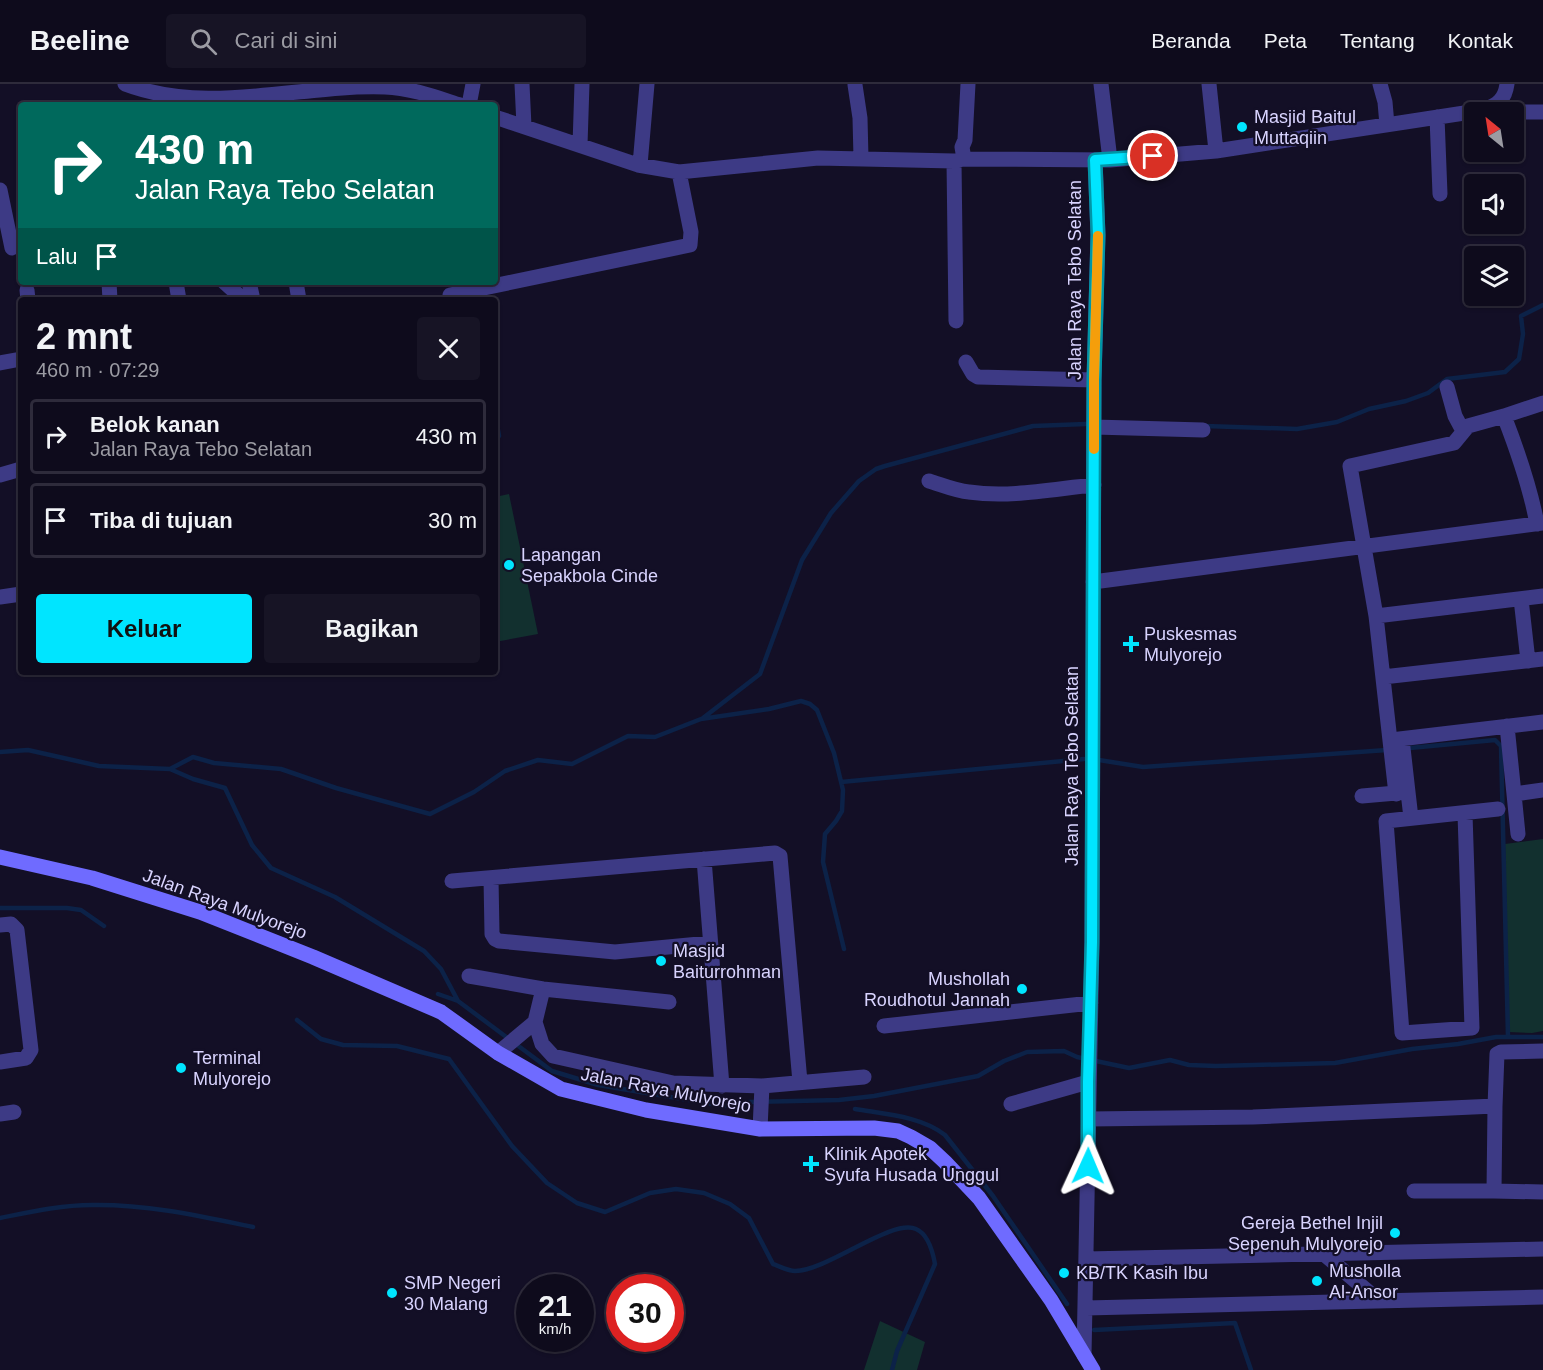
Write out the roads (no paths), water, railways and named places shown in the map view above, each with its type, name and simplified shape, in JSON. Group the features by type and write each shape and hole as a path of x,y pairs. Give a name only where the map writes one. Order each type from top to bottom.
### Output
{"main road":[{"name":"Jalan Raya Mulyorejo","path":"0,857 92,878 200,912 265,937 422,1002 503,1049 561,1089 646,1110 760,1129 874,1128 898,1131 930,1148 985,1206 1051,1300 1084,1355"},
{"path":"1084,1355 1093,1370"}],"street":[{"path":"125,84 187,102 259,100 305,88 368,86 406,86 451,102"},
{"path":"470,102 473,84"},
{"path":"522,84 524,126"},
{"path":"580,146 582,84"},
{"path":"640,165 647,84"},
{"path":"956,321 959,160 965,140 968,84"},
{"path":"1101,84 1103,160"},
{"path":"1209,84 1216,151"},
{"path":"1380,84 1388,125"},
{"path":"1498,102 1504,97 1507,84"},
{"path":"855,85 860,118 861,158"},
{"path":"1524,112 1543,112"},
{"name":"Jalan Raya Tebo Selatan","path":"498,118 640,165 680,172 818,158 1103,160 1216,151 1464,113"},
{"path":"1437,117 1440,194"},
{"name":"Jalan Raya Tebo Selatan","path":"1084,1355 1091,1003 1094,380 1098,235 1103,160"},
{"path":"450,295 690,245 680,172"},
{"path":"0,190 12,248"},
{"path":"227,285 241,297"},
{"path":"0,363 18,360"},
{"path":"966,362 973,374 978,377 1094,380"},
{"path":"1447,387 1455,416 1463,430"},
{"path":"1465,814 1472,1028 1402,1033 1386,821 1396,793 1396,739 1383,677 1376,616 1350,466 1454,442 1468,426 1543,403"},
{"path":"1093,582 1540,523 1527,475 1504,416"},
{"path":"1094,427 1203,430"},
{"path":"0,475 18,470"},
{"path":"929,482 966,492 984,494 1008,494 1094,485"},
{"path":"0,597 18,594"},
{"path":"1376,616 1543,596"},
{"path":"1383,677 1536,660 1521,599"},
{"path":"1396,739 1543,722"},
{"path":"1507,726 1518,834"},
{"path":"1514,794 1543,790"},
{"path":"1362,796 1396,793"},
{"path":"1396,793 1411,818"},
{"path":"1386,821 1465,814 1498,808"},
{"path":"452,881 704,859 775,854 780,856 800,1082"},
{"path":"704,859 722,1086"},
{"path":"491,879 492,934 499,941 615,952 710,943"},
{"path":"0,925 11,924 18,930 31,1050 27,1058 0,1062"},
{"path":"469,976 543,988 669,1002"},
{"path":"503,1049 530,1028 543,988"},
{"path":"884,1026 1091,1003"},
{"path":"530,1028 553,1056 673,1083 762,1090 800,1082 864,1077"},
{"path":"1494,1191 1497,1054 1543,1051"},
{"path":"1011,1104 1088,1076"},
{"path":"760,1129 762,1090"},
{"path":"1089,1119 1253,1117 1495,1106"},
{"path":"1414,1191 1543,1192"},
{"path":"1086,1259 1543,1250"},
{"path":"1325,1255 1378,1300"},
{"path":"1086,1308 1543,1297"}],"waterway":[{"path":"1205,426 1297,429 1337,422 1369,409 1406,401 1428,393 1447,379 1505,372 1519,359 1523,334 1521,316 1543,305"},
{"path":"703,718 760,674 802,560 831,513 859,481 876,469 885,466 1033,426 1086,424"},
{"path":"498,430 499,436"},
{"path":"170,769 193,757 214,763 281,769 336,788 430,814 474,792 505,771 538,760 572,764 628,736 655,737 701,719 769,709 801,701 817,710 834,753 843,790 842,811 825,834 823,862 844,949"},
{"path":"1410,748 1495,740 1501,746 1508,1037"},
{"path":"0,752 28,750 99,766 170,769 193,779 225,788 252,845 271,868 335,897 424,951 441,969 458,1001 552,1071 598,1085 725,1106 750,1102 839,1100 874,1096 978,1076 1004,1061 1027,1052 1064,1051 1077,1057 1129,1068 1170,1060 1189,1065 1216,1066 1335,1063 1496,1037 1543,1037"},
{"path":"1099,760 1143,767 1387,750"},
{"path":"841,782 1084,759"},
{"path":"0,908 81,910 104,926"},
{"path":"438,994 458,1001"},
{"path":"297,1020 321,1039 343,1045 397,1046 449,1059 512,1146 547,1183 577,1203 605,1212 650,1193 676,1189 704,1193 730,1204 749,1218 773,1264 795,1271 824,1263 891,1231 905,1228 920,1231 927,1239 935,1264 897,1351 892,1370"},
{"path":"855,1109 914,1120 945,1135 993,1196 1067,1304"},
{"path":"0,1218 69,1206 112,1205 173,1212 253,1227"},
{"path":"1094,1330 1235,1323 1251,1370"}],"place":[{"name":"Masjid Baitul Muttaqiin","path":"1242,127"},
{"name":"Lapangan Sepakbola Cinde","path":"509,565"},
{"name":"Puskesmas Mulyorejo","path":"1131,644"},
{"name":"Masjid Baiturrohman","path":"661,961"},
{"name":"Mushollah Roudhotul Jannah","path":"1022,989"},
{"name":"Terminal Mulyorejo","path":"181,1068"},
{"name":"Klinik Apotek Syufa Husada Unggul","path":"811,1164"},
{"name":"Gereja Bethel Injil Sepenuh Mulyorejo","path":"1395,1233"},
{"name":"KB/TK Kasih Ibu","path":"1064,1273"},
{"name":"Musholla Al-Ansor","path":"1317,1281"},
{"name":"SMP Negeri 30 Malang","path":"392,1293"}]}
